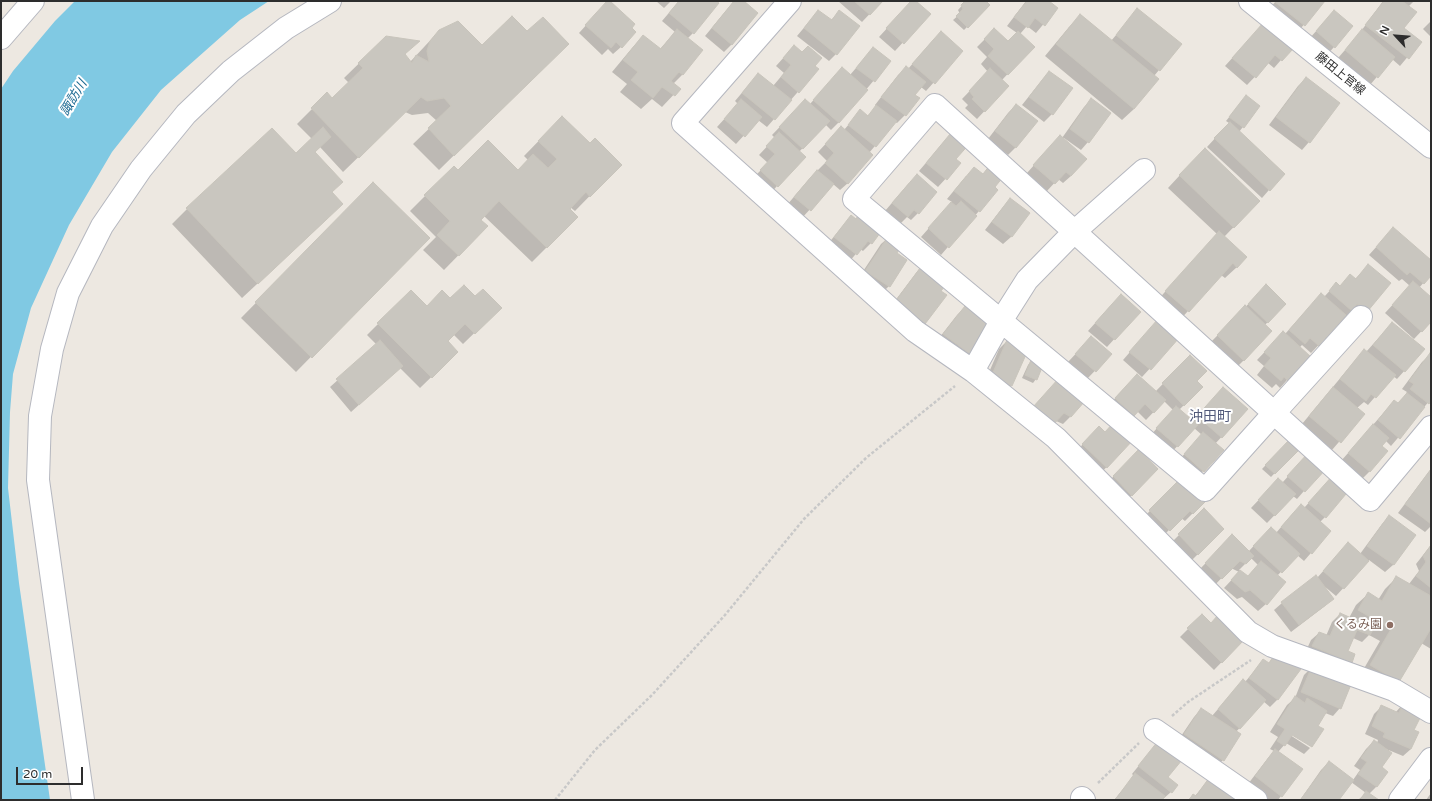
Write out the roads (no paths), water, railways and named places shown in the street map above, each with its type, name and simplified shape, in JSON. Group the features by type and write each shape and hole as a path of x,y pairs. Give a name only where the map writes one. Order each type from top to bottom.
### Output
{"street":[{"path":"1,38 33,1"},
{"path":"83,800 38,480 40,416 52,349 68,293 102,226 141,170 186,114 232,71 286,28 330,1"},
{"name":"藤田上官線","path":"1250,1 1431,147"},
{"path":"782,4 683,123 915,331 973,371 1056,438 1248,632 1272,646 1394,690 1431,712"},
{"path":"1361,317 1274,413 1206,490 854,199 935,105 1074,232 1274,413 1370,500 1431,427"},
{"path":"973,371 1001,321 1027,280 1074,232 1144,170"},
{"path":"1155,730 1256,800"},
{"path":"1400,800 1431,759"}],"water":[{"name":"諏訪川","path":"75,1 269,1 240,20 161,90 112,152 69,225 31,308 13,374 10,412 8,488 19,583 50,800 1,800 1,89 13,71 55,21"}],"place":[{"name":"くるみ園","path":"1390,625"}],"district":[{"name":"沖田町","path":"1210,417"}]}
